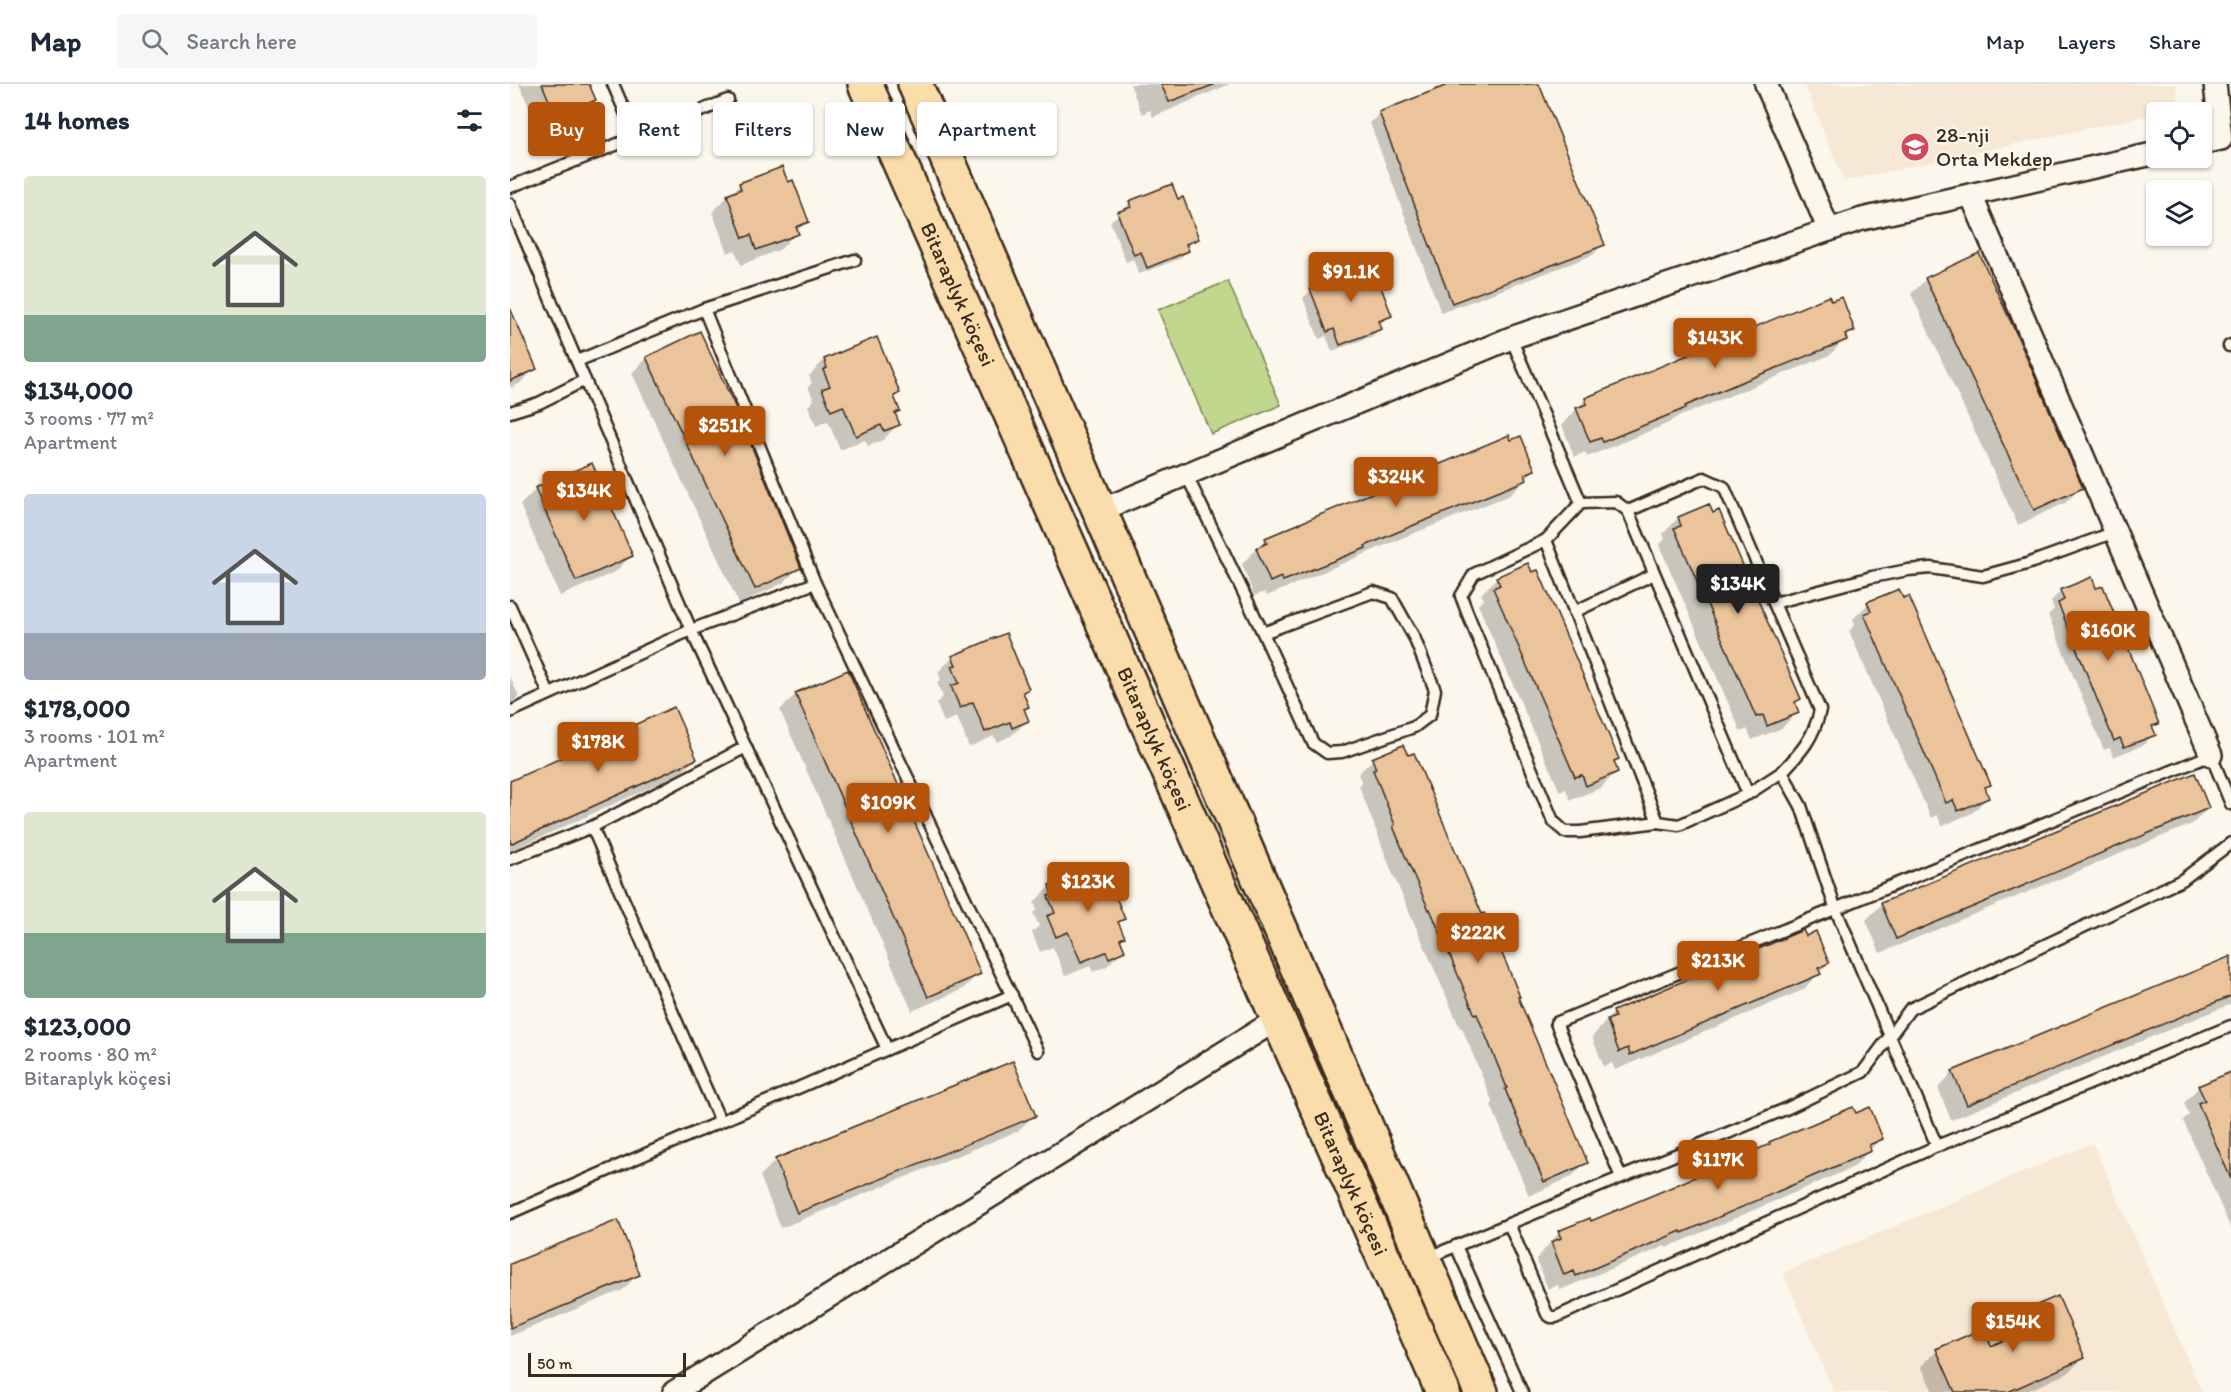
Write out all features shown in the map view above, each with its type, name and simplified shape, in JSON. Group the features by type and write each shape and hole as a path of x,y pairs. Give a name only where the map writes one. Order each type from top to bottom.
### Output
{"highway":[{"name":"Bitaraplyk köçesi","path":"865,84 1443,1392"},
{"name":"Bitaraplyk köçesi","path":"915,84 1481,1392"}],"street":[{"path":"1767,84 1829,230"},
{"path":"2212,141 2221,139 2215,84"},
{"path":"1099,511 1511,338 1829,230 1862,219 2146,155"},
{"path":"1971,195 2211,755"},
{"path":"674,1392 1278,1019"}],"lane":[{"path":"613,84 621,102"},
{"path":"701,111 728,100"},
{"path":"510,187 617,145"},
{"path":"510,204 691,630 887,1049"},
{"path":"577,361 704,309 855,260"},
{"path":"704,309 815,583 1038,1051"},
{"path":"1511,338 1581,503"},
{"path":"510,412 539,403 585,380"},
{"path":"1186,474 1313,742 1327,753 1342,752 1414,727 1430,715 1435,690 1414,637 1392,598 1373,592 1263,633"},
{"path":"1628,511 1704,478 1724,487 1820,710 1816,728 1782,772 1748,794 1678,825 1658,822 1564,832 1553,821 1461,596 1474,574 1546,540 1581,503 1616,502 1628,511 1748,794"},
{"path":"1774,603 1872,577 1908,570 1931,568 1983,576 2027,564 2115,532"},
{"path":"1546,540 1658,822"},
{"path":"1574,612 1654,574"},
{"path":"510,712 691,630 815,583"},
{"path":"510,606 549,694"},
{"path":"510,859 592,827 746,747"},
{"path":"1621,1177 1556,1023 2211,755 2231,804"},
{"path":"1782,772 1801,806 1836,910 1937,1146"},
{"path":"592,827 720,1121"},
{"path":"1424,1259 1788,1108 1863,1072 1910,1009 2182,880 2231,843"},
{"path":"510,1213 1012,995"},
{"path":"1509,1224 1547,1314 1556,1317 1937,1146 2231,1026"},
{"path":"1456,1246 1522,1392"}],"shaded area":[{"name":"28-nji Orta Mekdep","path":"1804,84 2176,84 2177,102 2146,102 2146,116 1844,181"},
{"path":"2093,1143 2202,1392 1834,1392 1783,1273"}],"green space":[{"path":"1228,281 1281,405 1211,434 1158,310"}],"building":[{"path":"542,84 589,84 596,100 591,102 550,102"},
{"path":"1161,84 1213,84 1213,85 1169,102"},
{"path":"1450,84 1539,84 1605,245 1452,303 1379,112"},
{"path":"782,167 788,182 793,180 809,222 796,227 799,234 756,250 751,235 743,238 727,195 741,189 739,183"},
{"path":"1172,184 1178,199 1183,197 1199,239 1186,244 1189,251 1147,268 1141,252 1134,255 1117,212 1131,207 1129,201"},
{"path":"1979,253 2083,488 2034,510 1925,278"},
{"path":"1365,261 1371,276 1376,274 1392,316 1379,321 1382,329 1340,345 1334,329 1327,332 1310,289 1324,283 1322,278"},
{"path":"1829,296 1831,301 1842,297 1855,331 1845,335 1847,340 1739,383 1685,406 1686,408 1603,442 1601,438 1590,442 1576,408 1587,404 1585,398"},
{"path":"510,308 537,369 510,381"},
{"path":"700,331 739,415 801,568 755,589 646,357"},
{"path":"877,337 900,393 894,396 900,411 895,413 900,425 884,431 881,425 856,436 843,406 831,411 822,389 830,386 823,370 827,368 824,359"},
{"path":"1509,435 1511,440 1521,436 1535,470 1525,474 1527,480 1283,581 1281,577 1270,582 1256,548 1267,543 1265,538"},
{"path":"592,463 633,556 576,581 535,488"},
{"path":"1709,504 1713,513 1719,510 1801,699 1795,702 1799,713 1767,726 1763,715 1756,717 1674,528 1681,526 1678,517"},
{"path":"1528,563 1532,572 1538,570 1619,759 1614,761 1618,772 1586,786 1582,775 1575,777 1493,588 1500,585 1496,577"},
{"path":"2092,577 2096,588 2103,586 2159,724 2152,726 2156,735 2124,747 2120,738 2114,741 2058,603 2064,600 2060,590"},
{"path":"1899,589 1903,598 1909,596 1991,785 1985,787 1989,798 1958,811 1953,800 1946,803 1864,614 1871,611 1867,602"},
{"path":"1006,633 1029,689 1023,692 1029,707 1024,709 1029,721 1012,728 1010,722 985,732 973,702 960,708 951,686 959,683 952,666 956,665 952,656"},
{"path":"848,670 981,974 928,997 795,693"},
{"path":"674,707 697,759 510,844 510,781"},
{"path":"1403,745 1408,755 1414,753 1482,914 1484,913 1507,965 1520,997 1518,997 1588,1163 1544,1182 1477,1014 1475,1015 1406,858 1373,770 1376,769 1372,758"},
{"path":"2195,773 2209,808 1896,939 1881,903"},
{"path":"1102,863 1125,919 1118,922 1125,937 1120,939 1125,951 1109,958 1106,952 1081,962 1068,932 1056,937 1047,916 1055,913 1048,896 1052,895 1049,885"},
{"path":"1803,930 1806,936 1816,931 1829,963 1818,968 1821,974 1630,1055 1628,1048 1619,1052 1607,1020 1615,1017 1613,1011"},
{"path":"2231,956 2231,996 1967,1105 1952,1071"},
{"path":"1013,1061 1036,1116 797,1213 775,1159"},
{"path":"2231,1072 2231,1179 2198,1103 2205,1100 2198,1086"},
{"path":"1853,1107 1856,1113 1870,1107 1883,1139 1869,1145 1871,1151 1576,1276 1574,1271 1564,1275 1551,1242 1561,1238 1558,1231 1590,1218 1591,1221 1665,1190 1770,1144 1769,1142"},
{"path":"618,1220 640,1275 510,1328 510,1264"},
{"path":"2058,1296 2085,1358 2008,1392 1955,1392 1936,1349 1984,1328 1991,1346 2024,1331 2016,1314"}],"place":[{"name":"28-nji Orta Mekdep","path":"1915,147"}]}
